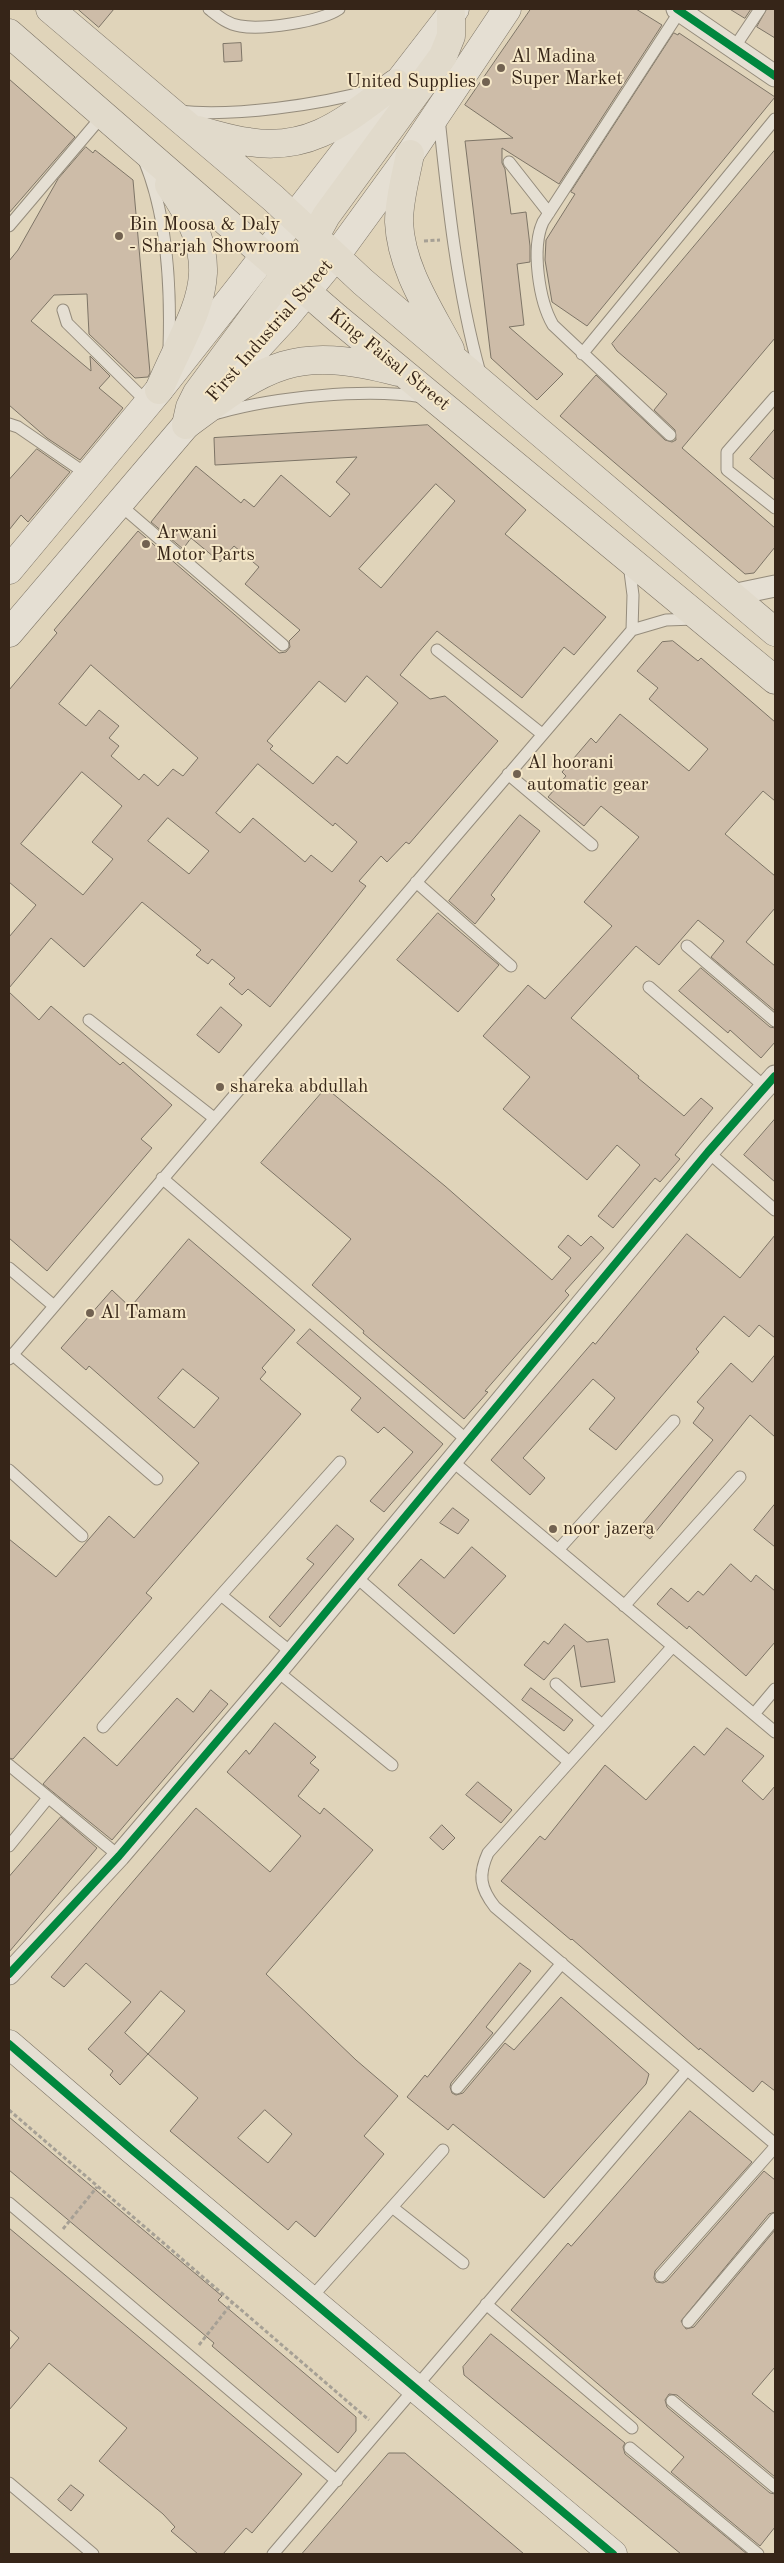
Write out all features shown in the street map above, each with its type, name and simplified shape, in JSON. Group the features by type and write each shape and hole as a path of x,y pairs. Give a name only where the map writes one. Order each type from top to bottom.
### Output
{"main road":[{"path":"50,9 192,128 295,218 335,257 775,632"},
{"name":"First Industrial Street","path":"9,633 186,425 335,257 410,154 507,9"},
{"path":"9,570 265,257 450,11"},
{"path":"306,291 307,267 314,238 337,200 443,56 451,36 450,11"},
{"name":"King Faisal Street","path":"9,33 285,274 404,374 438,400 629,562 702,619 775,680"},
{"path":"192,128 248,142 278,144 299,142 334,128 396,83"},
{"path":"139,147 188,212 201,247 204,270 199,303 159,386"},
{"path":"410,154 400,204 401,242 410,270 455,359"},
{"path":"186,425 190,407 197,393 285,274 296,250 295,218"},
{"path":"186,425 238,386 261,373 290,362 341,360 404,374"},
{"path":"9,2044 613,2554"}],"street":[{"path":"679,10 775,76"},
{"path":"732,595 775,586"},
{"path":"9,1974 119,1856 278,1671 451,1460 708,1152 770,1081"}],"lane":[{"path":"209,9 227,22 251,27 316,20 339,9"},
{"path":"734,48 760,9"},
{"path":"670,435 558,332 549,318 544,302 536,242 549,213 679,10"},
{"path":"171,111 207,113 266,108 325,100 396,83"},
{"path":"439,112 450,222 467,328 482,382"},
{"path":"9,226 103,114"},
{"path":"582,354 775,119"},
{"path":"63,310 67,323 159,386 170,321 164,243 157,198 139,147"},
{"path":"509,162 549,213"},
{"path":"186,425 219,412 269,402 371,393 405,395 438,400"},
{"path":"775,397 727,452 727,470 775,508"},
{"path":"9,424 18,427 88,475"},
{"path":"120,504 283,645"},
{"path":"629,562 633,595 632,630"},
{"path":"157,1479 10,1356 632,630 666,620 702,619"},
{"path":"437,650 542,734"},
{"path":"508,774 592,845"},
{"path":"416,882 510,966"},
{"path":"687,946 775,1021"},
{"path":"650,988 770,1081"},
{"path":"89,1020 214,1118"},
{"path":"708,1152 775,1210"},
{"path":"162,1178 468,1441"},
{"path":"9,1268 54,1306"},
{"path":"558,1550 674,1422"},
{"path":"451,1460 775,1732"},
{"path":"103,1727 340,1462"},
{"path":"9,1470 82,1536"},
{"path":"624,1606 740,1477"},
{"path":"356,1576 569,1762"},
{"path":"221,1595 292,1653"},
{"path":"661,2276 775,2146 496,1907 486,1895 481,1881 481,1868 488,1853 673,1646"},
{"path":"278,1671 392,1765"},
{"path":"556,1684 602,1725"},
{"path":"754,1714 775,1688"},
{"path":"9,1765 119,1856"},
{"path":"9,1846 48,1798"},
{"path":"457,2088 562,1964"},
{"path":"273,2554 687,2070"},
{"path":"310,2300 443,2150"},
{"path":"9,2203 337,2481"},
{"path":"392,2207 463,2264"},
{"path":"688,2322 775,2219"},
{"path":"486,2304 632,2428"},
{"path":"672,2401 775,2487"},
{"path":"630,2448 758,2554"},
{"path":"9,2484 92,2554"}],"path":[{"path":"9,2110 381,2430"},
{"path":"53,2242 97,2187"},
{"path":"190,2357 232,2303"}],"building":[{"path":"78,9 114,9 99,27"},
{"path":"531,9 636,9 662,25 559,184 502,148 502,163 505,169 511,214 526,212 530,246 530,262 517,264 524,325 509,327 563,374 537,400 491,358 465,141 513,138 465,105"},
{"path":"730,9 751,9 745,18"},
{"path":"767,9 775,9 775,38 757,27"},
{"path":"674,33 678,35 679,33 775,97 587,326 552,302 545,260 546,240 575,194 571,192"},
{"path":"241,43 242,61 224,62 223,44"},
{"path":"9,79 75,137 9,213"},
{"path":"86,147 93,153 95,150 133,180 150,373 148,377 135,378 89,334 87,294 54,295 31,321 91,371 90,356 110,376 99,388 123,408 80,460 47,438 9,405 9,261 18,250 58,179"},
{"path":"775,150 775,338 682,448 775,528 775,547 754,573 745,574 560,416 596,375 665,440 672,442 676,440 675,430 654,410 667,394 617,351 612,344"},
{"path":"428,425 526,510 505,534 606,617 574,655 564,647 522,698 437,631 417,654 400,675 430,699 445,696 498,741 409,844 406,842 387,862 381,856 359,881 366,886 270,1007 248,989 242,995 229,984 235,978 212,959 208,964 196,955 201,950 142,902 84,967 51,938 9,988 9,937 36,905 9,882 9,690 57,633 54,630 138,531 279,653 286,652 290,647 289,641 300,630 245,584 259,567 234,546 220,562 191,538 183,549 151,522 196,466 241,503 244,499 254,507 281,475 330,517 350,494 336,482 357,457 215,465 214,438","holes":["436,484 455,501 381,588 359,569","91,665 198,758 183,776 173,769 158,786 144,774 139,780 111,756 119,746 109,738 119,726 99,710 86,726 59,704","367,676 398,703 347,764 337,756 313,784 270,749 273,746 267,741 319,681 345,702","258,764 333,826 335,823 357,842 332,872 311,855 305,862 253,818 240,833 216,813","82,772 122,806 92,842 113,859 83,895 21,844","168,818 209,851 189,874 148,841"]},
{"path":"775,429 775,480 750,459"},
{"path":"37,449 70,472 28,522 21,515 9,530 9,480"},
{"path":"673,641 698,661 701,658 775,722 775,801 763,791 725,834 775,876 775,908 746,942 775,966 775,1011 711,957 724,941 698,920 659,965 636,946 571,1018 684,1116 701,1098 713,1108 675,1155 680,1159 660,1182 655,1178 613,1228 598,1216 640,1165 617,1145 587,1180 503,1109 530,1077 483,1036 528,985 545,999 612,926 584,902 639,837 601,806 584,826 548,797 566,776 562,772 591,738 596,743 620,714 689,771 708,749 649,699 658,688 637,671 662,642"},
{"path":"520,815 540,831 491,895 495,899 475,924 449,901"},
{"path":"438,913 499,965 458,1012 397,960"},
{"path":"701,968 770,1027 775,1028 775,1042 761,1058 730,1030 728,1033 679,991"},
{"path":"9,992 39,1020 51,1006 120,1065 123,1062 172,1105 141,1139 152,1148 47,1271 9,1238"},
{"path":"221,1007 242,1025 219,1053 197,1035"},
{"path":"326,1088 445,1186 552,1280 571,1258 558,1247 568,1235 581,1246 591,1236 604,1248 565,1291 569,1295 485,1391 488,1392 464,1419 363,1333 364,1331 312,1285 351,1239 261,1163"},
{"path":"775,1119 775,1182 744,1155"},
{"path":"687,1234 740,1278 775,1235 775,1338 759,1325 749,1337 724,1316 696,1349 699,1352 616,1450 589,1429 615,1398 593,1379 523,1458 545,1478 530,1495 491,1460 593,1342 595,1344"},
{"path":"189,1239 295,1330 262,1368 266,1372 260,1379 301,1414 146,1593 152,1598 13,1759 9,1758 9,1539 56,1577 109,1516 134,1538 199,1463 89,1366 86,1370 61,1348 112,1290 130,1307","holes":["183,1369 219,1398 194,1428 158,1398"]},
{"path":"310,1329 443,1444 384,1512 370,1501 413,1452 384,1427 378,1433 351,1410 361,1398 297,1343"},
{"path":"775,1355 775,1437 750,1415 650,1539 638,1529 713,1440 693,1423 704,1408 697,1402 731,1363 752,1382"},
{"path":"775,1504 775,1547 754,1530"},
{"path":"453,1508 469,1520 458,1534 440,1523"},
{"path":"337,1525 354,1539 280,1627 269,1617 314,1564 307,1559"},
{"path":"472,1547 506,1576 454,1634 398,1585 421,1559 444,1578"},
{"path":"731,1564 751,1582 756,1575 775,1591 775,1642 746,1676 689,1626 687,1629 657,1604 671,1588 688,1602 698,1591 703,1595"},
{"path":"565,1624 587,1642 608,1639 615,1682 581,1687 574,1645 544,1680 524,1665 544,1641 548,1644"},
{"path":"531,1688 573,1720 564,1731 522,1700"},
{"path":"211,1690 228,1704 112,1840 43,1784 84,1737 117,1766 177,1698 193,1712"},
{"path":"275,1723 316,1757 310,1763 319,1770 298,1796 320,1814 324,1808 373,1850 266,1974 356,2060 398,2096 364,2136 384,2154 315,2237 296,2221 288,2230 170,2131 198,2098 148,2054 120,2085 110,2075 113,2071 88,2049 131,2002 86,1963 64,1987 51,1977 196,1808 270,1872 301,1836 227,1772 246,1750 249,1754","holes":["161,1991 185,2011 148,2054 125,2033","265,2110 292,2134 268,2163 238,2138"]},
{"path":"727,1728 764,1756 742,1781 763,1800 775,1786 775,2091 762,2081 753,2092 700,2048 699,2050 572,1939 501,1881 540,1836 545,1840 605,1765 646,1800 694,1746 704,1755"},
{"path":"478,1782 512,1810 501,1823 466,1795"},
{"path":"61,1817 97,1848 9,1952 9,1877"},
{"path":"442,1825 455,1838 443,1850 430,1838"},
{"path":"520,1963 531,1971 486,2027 493,2033 451,2083 452,2093 456,2095 463,2093 505,2043 514,2050 561,1997 649,2074 646,2084 544,2198 453,2124 448,2130 407,2097 425,2075 427,2077"},
{"path":"690,2111 752,2162 655,2271 654,2278 656,2282 663,2283 667,2281 764,2171 775,2180 775,2212 769,2214 681,2321 686,2329 694,2327 775,2230 775,2367 752,2394 775,2413 775,2477 677,2395 669,2394 665,2400 667,2407 770,2493 775,2494 775,2527 760,2546 671,2472 684,2457 511,2310 568,2243 571,2246"},
{"path":"9,2117 222,2296 218,2300 356,2417 356,2431 338,2453 212,2346 214,2343 9,2170"},
{"path":"9,2228 302,2474 252,2533 246,2528 223,2554 198,2554 171,2531 175,2527 163,2514 99,2461 127,2428 49,2363 9,2410 9,2350 19,2338 9,2329"},
{"path":"491,2334 625,2443 623,2447 625,2454 747,2554 681,2554 464,2375 463,2367"},
{"path":"389,2453 405,2453 524,2554 302,2554"},
{"path":"71,2485 84,2495 71,2511 58,2500"}],"cycle path":[{"path":"677,9 775,76"},
{"path":"9,1974 119,1856 277,1671 708,1152 775,1076"},
{"path":"9,2044 131,2149 613,2554"}],"place":[{"name":"Al Madina Super Market","path":"501,68"},
{"name":"United Supplies","path":"486,82"},
{"name":"Bin Moosa & Daly - Sharjah Showroom","path":"119,236"},
{"name":"Arwani Motor Parts","path":"146,544"},
{"name":"Al hoorani automatic gear","path":"517,774"},
{"name":"shareka abdullah","path":"220,1087"},
{"name":"Al Tamam","path":"90,1313"},
{"name":"noor jazera","path":"553,1529"}]}
